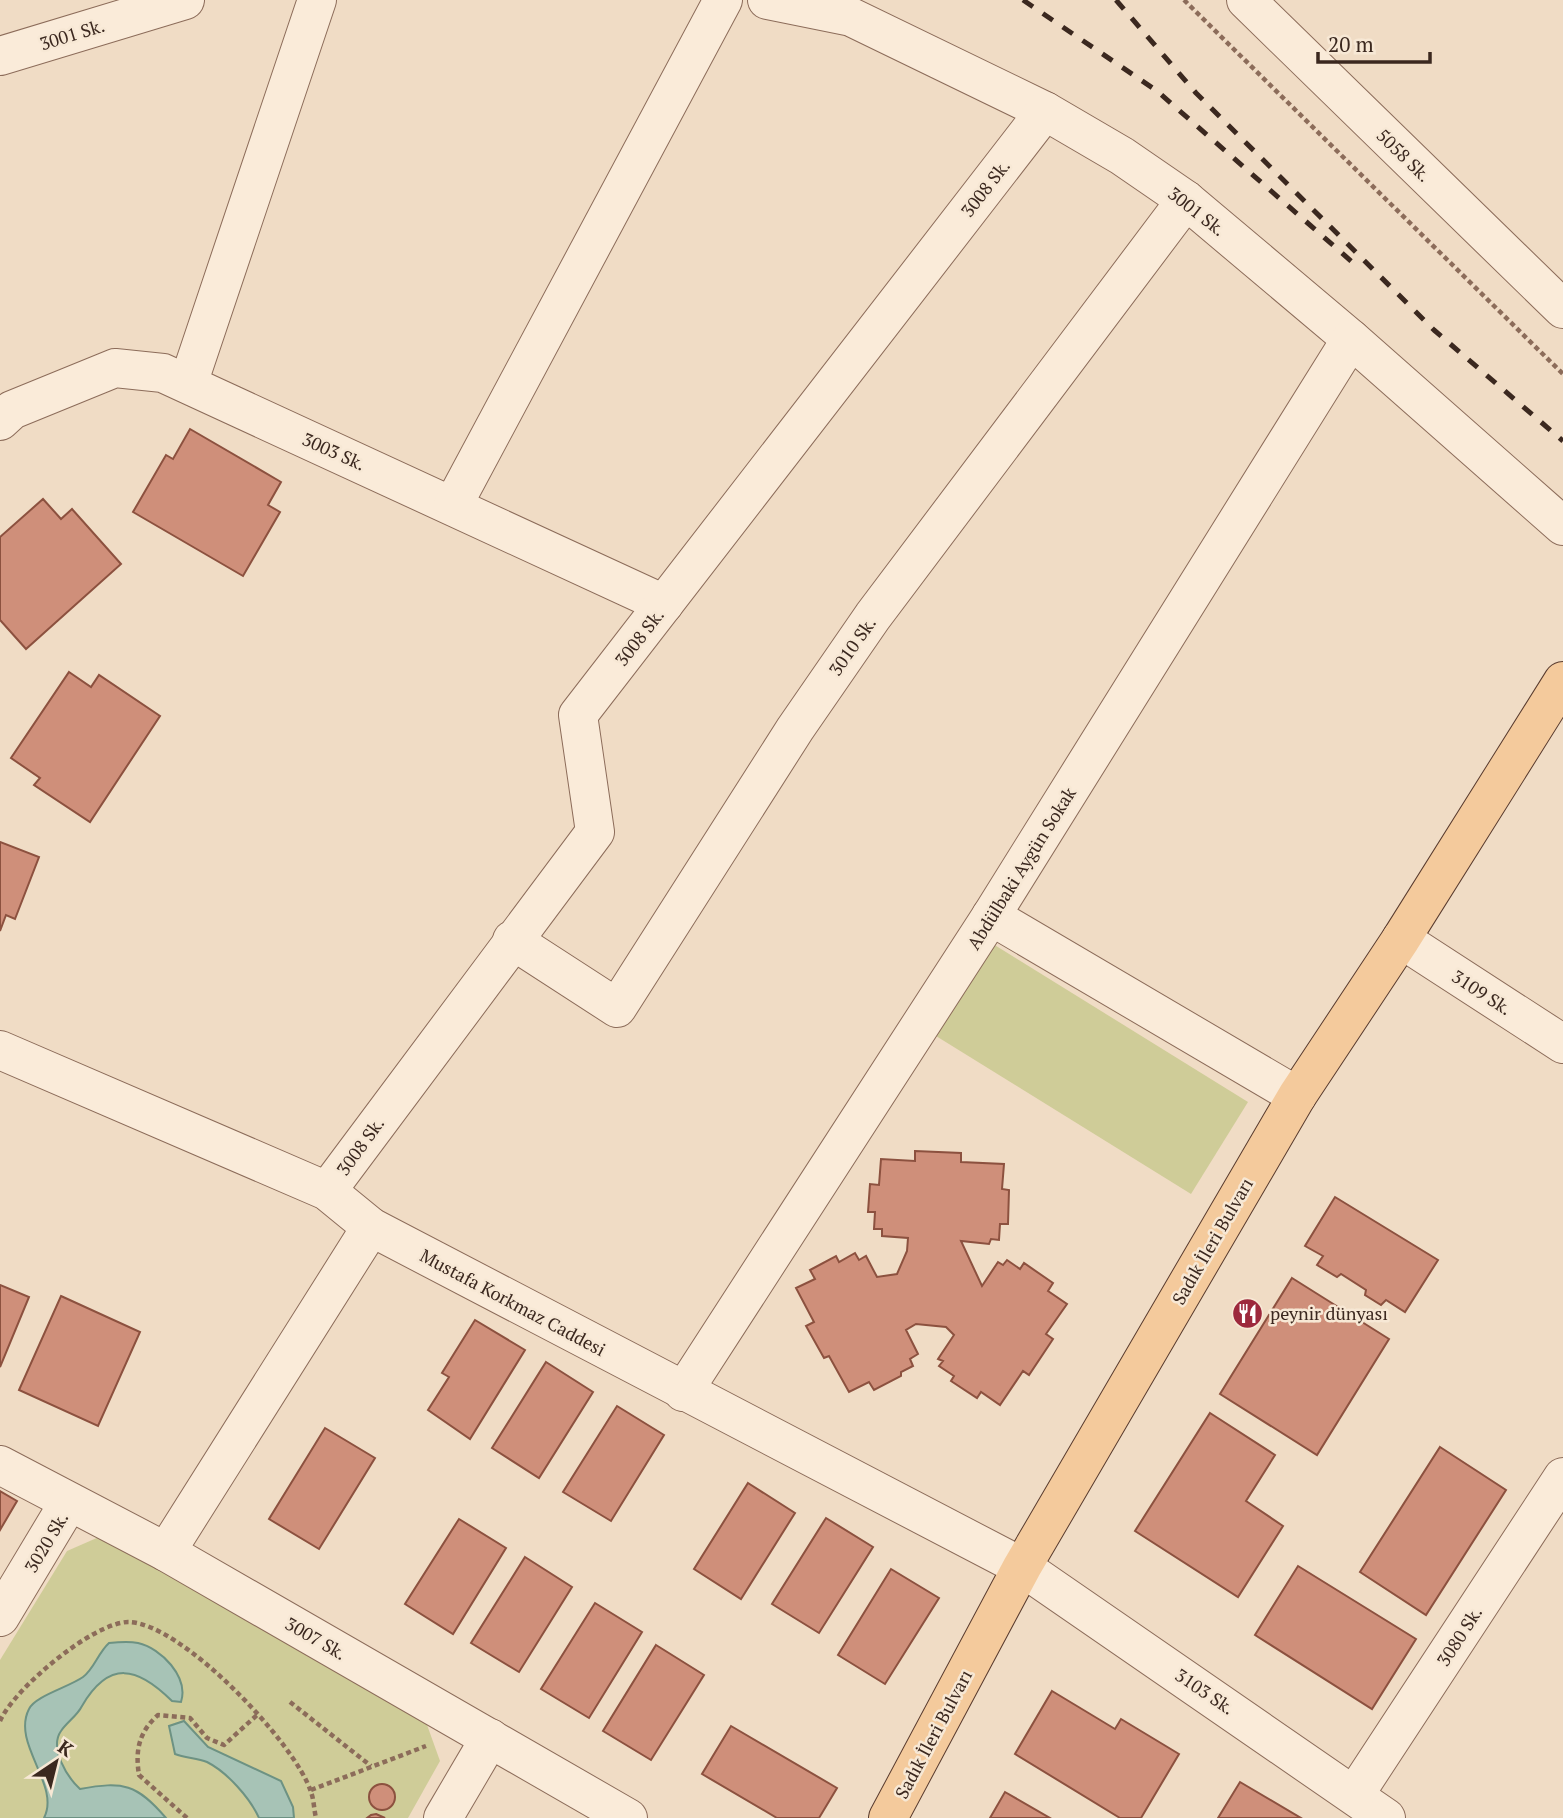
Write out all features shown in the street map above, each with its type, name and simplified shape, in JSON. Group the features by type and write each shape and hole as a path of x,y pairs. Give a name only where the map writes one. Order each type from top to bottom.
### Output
{"main road":[{"name":"Sadık İleri Bulvarı","path":"888,1818 1022,1567 1297,1096 1401,939 1563,681"}],"street":[{"name":"3001 Sk.","path":"0,56 185,0"},
{"path":"188,384 317,0"},
{"path":"453,505 723,0"},
{"name":"3001 Sk.","path":"767,0 851,17 1045,111 1122,156 1186,200 1351,338 1563,526"},
{"name":"5058 Sk.","path":"1262,6 1563,309"},
{"name":"3008 Sk.","path":"327,1191 594,832 579,715 1045,111"},
{"name":"3010 Sk.","path":"512,940 617,1008 795,730 873,615 1186,200"},
{"name":"Abdülbaki Aygün Sokak","path":"683,1392 991,916 1351,338"},
{"name":"3003 Sk.","path":"0,421 24,405 115,368 163,373 664,604"},
{"path":"991,916 1297,1096"},
{"name":"3109 Sk.","path":"1401,939 1563,1044"},
{"name":"Mustafa Korkmaz Caddesi","path":"0,1050 327,1191 371,1227 1022,1567"},
{"path":"166,1552 371,1227"},
{"name":"3007 Sk.","path":"0,1465 166,1552 628,1818"},
{"name":"3080 Sk.","path":"1355,1794 1563,1477"},
{"name":"3020 Sk.","path":"0,1617 69,1502"},
{"name":"3103 Sk.","path":"1022,1567 1355,1794 1386,1818"},
{"path":"443,1818 481,1733"}],"path":[{"path":"1184,0 1563,374"},
{"path":"0,1721 37,1676 61,1655 103,1629 129,1622 176,1640 201,1656 278,1737 311,1790 316,1818"},
{"path":"290,1702 371,1767"},
{"path":"187,1818 139,1775 135,1752 146,1725 159,1715 173,1714 190,1718 207,1738 224,1745 257,1715"},
{"path":"311,1790 371,1767 481,1733"}],"shaded area":[{"path":"993,944 1248,1102 1191,1194 936,1036"},
{"path":"118,1535 426,1722 440,1761 408,1818 0,1818 0,1660 67,1551 99,1537"},
{"path":"109,1643 138,1643 164,1657 181,1683 181,1702 172,1701 159,1689 135,1675 113,1675 92,1691 61,1731 58,1754 65,1770 80,1789 107,1785 128,1788 146,1798 166,1818 44,1818 46,1792 26,1736 25,1722 29,1709 38,1700 83,1677"},
{"path":"184,1721 208,1747 281,1781 293,1807 294,1818 259,1818 244,1794 222,1772 207,1762 175,1754 169,1726"}],"building":[{"path":"190,429 281,482 268,505 280,512 243,576 133,512 166,455 173,459"},
{"path":"43,499 61,519 72,509 121,564 26,649 0,620 0,537"},
{"path":"69,672 91,687 99,675 160,716 90,822 34,785 40,778 11,758"},
{"path":"0,842 39,857 15,919 6,915 0,931"},
{"path":"915,1151 961,1153 961,1162 1004,1164 1002,1189 1009,1190 1008,1224 1000,1224 999,1240 991,1239 989,1244 961,1241 982,1286 998,1262 1003,1265 1007,1260 1020,1269 1024,1263 1053,1283 1048,1291 1067,1304 1046,1334 1053,1339 1029,1375 1023,1371 1000,1405 981,1392 977,1398 951,1381 954,1376 939,1366 943,1361 938,1359 954,1335 946,1327 916,1324 906,1330 918,1354 910,1359 913,1366 901,1372 901,1376 874,1390 869,1382 849,1392 829,1356 824,1358 806,1326 814,1322 796,1288 815,1279 810,1270 836,1256 839,1262 855,1253 859,1260 866,1256 877,1277 897,1274 907,1251 908,1238 882,1236 882,1229 874,1229 875,1212 868,1212 870,1184 879,1185 881,1159 915,1161"},
{"path":"1335,1197 1438,1260 1405,1312 1386,1300 1381,1305 1365,1295 1366,1290 1341,1274 1337,1277 1317,1265 1323,1256 1305,1246"},
{"path":"1292,1278 1389,1339 1317,1455 1220,1394"},
{"path":"0,1285 29,1297 0,1367"},
{"path":"61,1296 140,1332 98,1426 19,1390"},
{"path":"475,1320 525,1350 470,1439 428,1410 449,1377 442,1373"},
{"path":"546,1362 593,1392 539,1478 492,1448"},
{"path":"617,1406 664,1435 611,1521 563,1492"},
{"path":"1210,1413 1275,1455 1246,1501 1283,1526 1238,1597 1135,1531"},
{"path":"325,1428 375,1458 319,1549 269,1519"},
{"path":"1440,1447 1506,1490 1426,1615 1360,1572"},
{"path":"748,1483 795,1513 741,1599 694,1569"},
{"path":"0,1491 17,1501 0,1530"},
{"path":"826,1518 873,1547 819,1633 772,1604"},
{"path":"459,1519 506,1548 453,1634 405,1604"},
{"path":"525,1557 572,1587 519,1672 471,1643"},
{"path":"1298,1566 1416,1639 1372,1709 1255,1635"},
{"path":"891,1569 939,1598 885,1684 838,1655"},
{"path":"595,1603 642,1632 589,1718 541,1689"},
{"path":"656,1645 704,1675 651,1760 603,1731"},
{"path":"1052,1691 1115,1729 1121,1719 1179,1754 1141,1818 1120,1818 1015,1754"},
{"path":"731,1726 837,1788 819,1818 777,1818 702,1774"},
{"path":"1240,1782 1301,1818 1218,1818"},
{"path":"382,1784 391,1788 395,1797 391,1806 382,1810 373,1806 369,1797 373,1788"},
{"path":"1005,1792 1050,1818 990,1818"},
{"path":"371,1815 385,1818 367,1818"}],"railway":[{"path":"1023,0 1157,91 1359,268"},
{"path":"1116,0 1196,93 1434,330 1563,441"}],"place":[{"name":"peynir dünyası","path":"1247,1313"}]}
